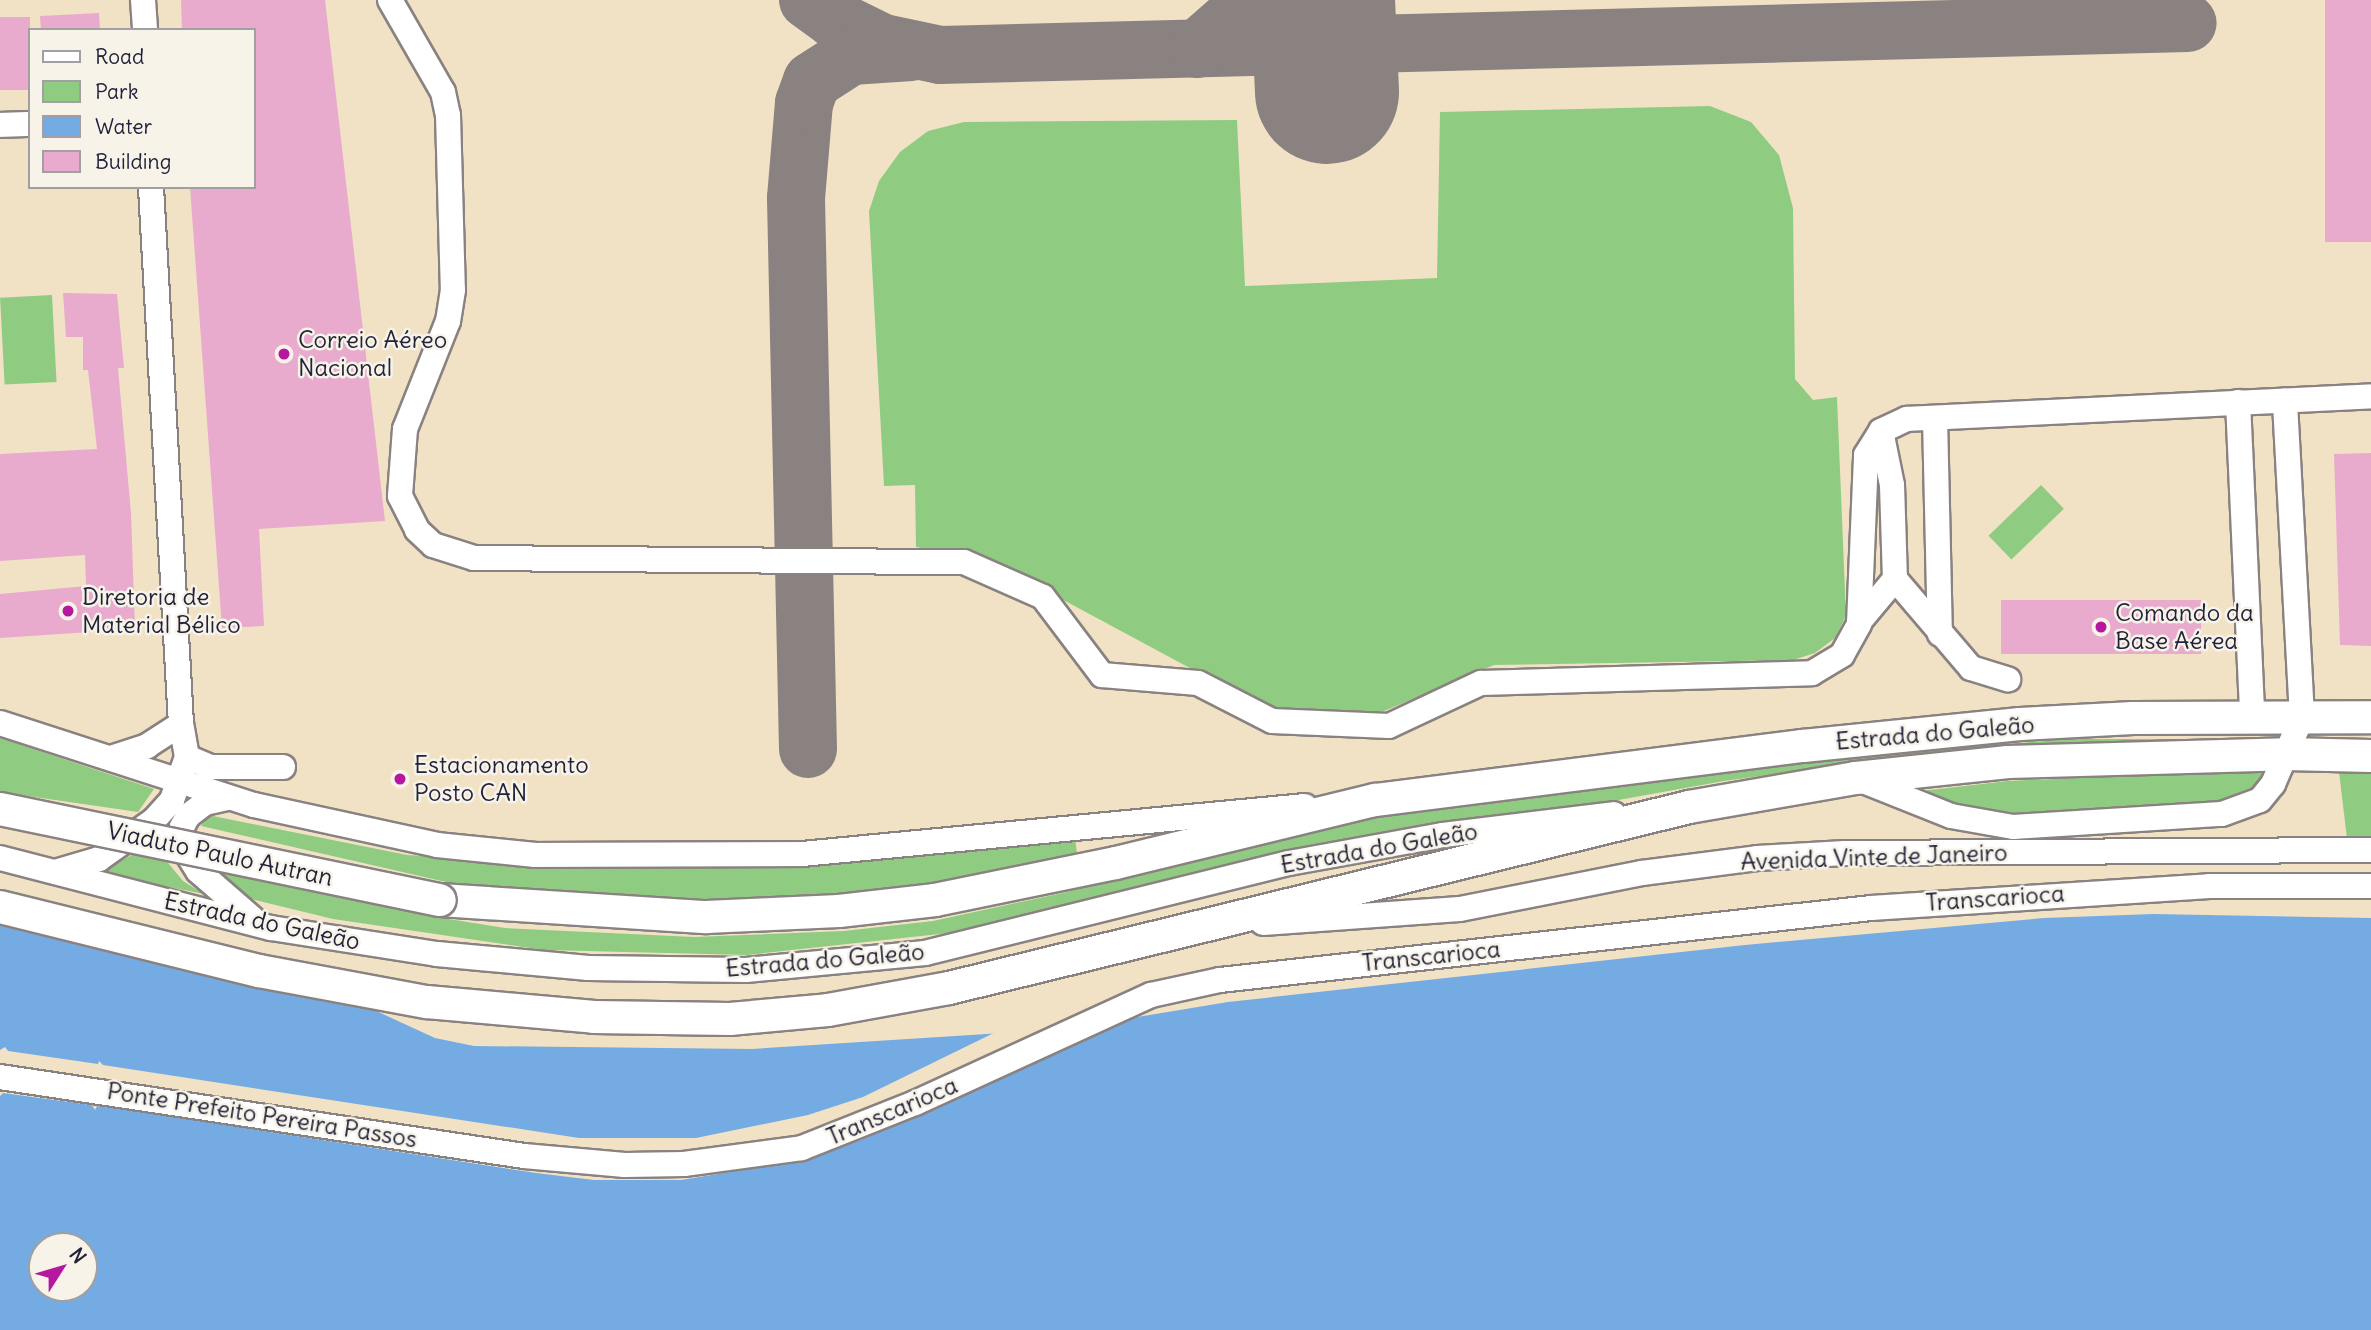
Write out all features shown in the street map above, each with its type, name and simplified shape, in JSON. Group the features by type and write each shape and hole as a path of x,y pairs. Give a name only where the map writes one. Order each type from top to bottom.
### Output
{"main road":[{"name":"Estrada do Galeão","path":"440,900 706,917 853,910 935,900 1116,863 1375,800 1803,746 2020,724 2252,716 2371,718"},
{"name":"Estrada do Galeão","path":"0,907 259,971 427,1002 594,1017 730,1019 816,1012 949,988 1689,807 1856,778 2008,762 2287,754 2371,756"},
{"name":"Viaduto Paulo Autran","path":"0,808 440,900"}],"street":[{"path":"143,0 145,28"},
{"path":"390,0 443,92 448,115 453,289 448,321 405,429 400,496 417,530 433,545 474,558 964,562 1042,597 1102,675 1198,683 1272,722 1389,726 1481,682 1812,673 1842,655 1858,622 1895,579"},
{"path":"0,125 28,124"},
{"path":"0,841 47,872 99,859 154,820 172,800 183,769 151,189"},
{"path":"1858,622 1866,455 1881,431 1907,419 2371,396"},
{"path":"1856,778 1951,816 2013,827 2103,823 2245,809 2273,785 2302,717 2285,400"},
{"path":"2238,402 2252,716"},
{"path":"1935,418 1940,634"},
{"path":"1881,431 1892,485 1895,579 1971,668 2008,680"},
{"name":"Estrada do Galeão","path":"0,723 111,758 183,769 227,798 437,845 535,855 681,857 802,854 1375,800"},
{"path":"111,758 147,746 181,724"},
{"path":"183,769 284,766"},
{"path":"235,767 227,798 205,803 188,816 182,827 183,846 220,894 271,928"},
{"name":"Estrada do Galeão","path":"0,858 271,928 437,954 588,968 746,970 855,962 925,953 1289,863 1443,835 1689,807"},
{"name":"Avenida Vinte de Janeiro","path":"1172,935 1272,921 1460,909 1642,873 1757,858 1845,853 2371,850"},
{"name":"Transcarioca","path":"524,1156 625,1165 684,1164 802,1148 904,1108 1151,995 1220,979 1871,908 2209,886 2371,886"},
{"name":"Ponte Prefeito Pereira Passos","path":"0,1077 524,1156"}],"green space":[{"path":"1710,106 1751,122 1779,155 1793,208 1795,379 1813,400 1837,397 1846,616 1835,638 1815,653 1793,660 1494,665 1384,711 1335,716 1287,714 1253,702 991,561 916,547 915,485 884,486 869,211 879,181 900,152 928,131 964,122 1237,120 1245,286 1437,278 1440,112"},
{"path":"52,295 57,382 5,385 0,298"},
{"path":"2041,485 2064,509 2011,559 1988,536"},
{"path":"0,738 154,789 138,812 0,792"},
{"path":"2070,739 2230,739 2230,745 1852,763 1724,781 1446,831 1233,863 949,933 747,955 544,950 333,919 238,896 211,868 430,916 505,928 694,937 844,931 933,921 1067,892 1253,840 1386,812 1872,754"},
{"path":"2338,763 2371,766 2371,837 2347,839"},
{"path":"2264,769 2258,791 2242,801 2133,813 1989,815 1912,792 2008,781"},
{"path":"208,815 407,855 630,869 901,857 1075,839 1077,853 886,892 746,903 644,901 459,885 201,826"},
{"path":"139,851 164,858 183,881 204,894 99,873"}],"water":[{"path":"2153,914 2371,918 2371,1330 0,1330 0,915 361,1004 435,1038 474,1046 752,1049 1065,1029 1228,1002 1745,945 2044,918"}],"pier":[{"path":"1147,1012 1080,1037 861,1140 780,1164 681,1180 594,1180 536,1173 134,1111 97,1106 95,1110 92,1105 3,1093 0,1096 0,1050 5,1047 8,1051 98,1064 99,1061 103,1065 579,1138 696,1138 808,1115 863,1097 1004,1028 1065,1026"}],"building":[{"name":"Correio Aéreo Nacional","path":"181,0 325,0 385,521 259,529 264,626 222,628 190,189 256,189 256,28 182,28"},
{"path":"2325,0 2371,0 2371,242 2325,242"},
{"path":"99,13 100,28 41,28 40,16"},
{"path":"0,17 30,17 28,90 0,90"},
{"path":"63,293 117,294 124,368 118,368 131,513 135,629 0,638 0,594 86,586 85,555 0,561 0,454 97,449 88,370 83,370 83,337 66,337"},
{"path":"2371,453 2371,646 2340,645 2334,454"},
{"name":"Comando da Base Aérea","path":"2001,600 2201,600 2201,654 2001,654"}],"taxiway":[{"path":"808,0 834,19 883,43 940,55 2188,23"},
{"path":"1197,49 1253,0"},
{"path":"808,749 796,198 804,103 812,81 851,56 911,52"}],"runway":[{"path":"1323,0 1327,92"}],"place":[{"name":"Correio Aéreo Nacional","path":"284,354"},
{"name":"Diretoria de Material Bélico","path":"68,611"},
{"name":"Comando da Base Aérea","path":"2101,627"},
{"name":"Estacionamento Posto CAN","path":"400,779"}]}
